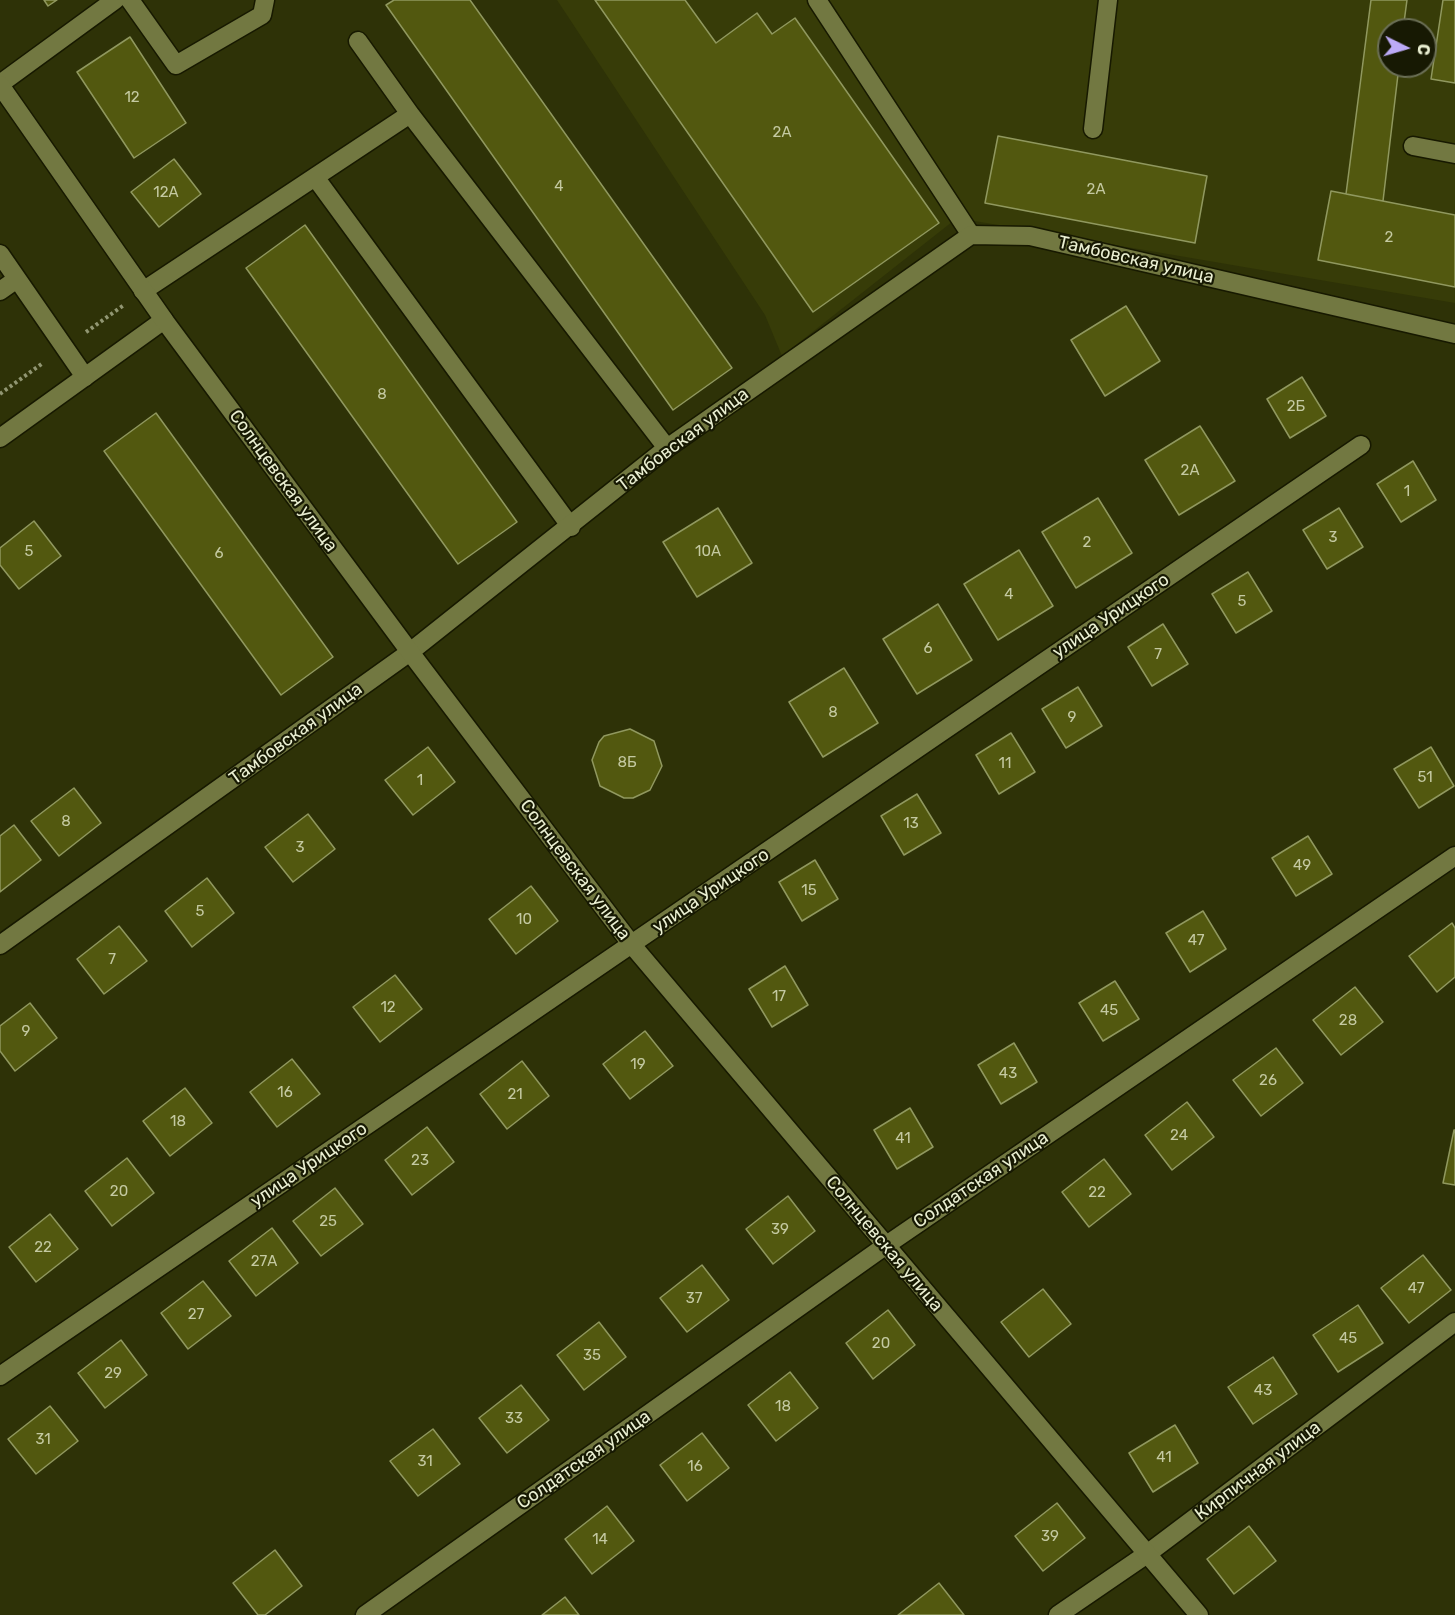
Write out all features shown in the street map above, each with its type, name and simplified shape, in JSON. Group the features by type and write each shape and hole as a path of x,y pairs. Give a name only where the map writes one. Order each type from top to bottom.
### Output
{"street":[{"path":"0,84 115,0"},
{"path":"130,0 176,65 262,15 265,0"},
{"path":"817,0 971,235"},
{"path":"1093,129 1108,0"},
{"path":"358,41 410,114 667,448"},
{"name":"Солнцевская улица","path":"0,84 164,320 410,652 632,945 1199,1615"},
{"path":"143,291 410,114"},
{"path":"1413,146 1455,154"},
{"path":"315,177 571,527"},
{"name":"Тамбовская улица","path":"0,945 410,652 571,527 667,448 971,235 1030,236 1455,334"},
{"path":"0,255 85,377"},
{"path":"0,291 17,279"},
{"path":"0,438 164,320"},
{"name":"улица Урицкого","path":"0,1376 1361,445"},
{"name":"Солдатская улица","path":"365,1615 885,1246 1455,856"},
{"name":"Кирпичная улица","path":"1058,1615 1147,1554 1455,1322"}],"shaded area":[{"path":"557,0 1455,0 1455,303 957,218 782,356 765,315"}],"building":[{"path":"44,0 57,0 48,6"},
{"path":"394,0 470,0 732,368 673,410 386,5"},
{"path":"595,0 685,0 716,43 757,13 772,34 795,18 939,223 813,312"},
{"path":"1371,0 1407,0 1405,18 1377,18 1377,78 1398,78 1383,201 1346,194"},
{"path":"1443,0 1455,0 1455,83 1431,79 1437,78 1437,40"},
{"path":"130,37 186,123 134,158 77,72"},
{"path":"998,136 1207,176 1195,243 985,203"},
{"path":"174,159 201,194 159,227 131,192"},
{"path":"1331,191 1455,215 1455,287 1318,260"},
{"path":"305,225 517,522 458,564 246,268"},
{"path":"1126,306 1160,361 1105,396 1071,340"},
{"path":"1302,377 1326,416 1290,438 1267,399"},
{"path":"156,413 333,657 281,695 104,451"},
{"path":"1200,426 1235,481 1179,515 1145,460"},
{"path":"1413,461 1436,500 1401,522 1377,484"},
{"path":"1098,498 1132,553 1076,588 1042,532"},
{"path":"718,508 752,563 697,597 663,542"},
{"path":"1339,508 1363,547 1327,569 1303,530"},
{"path":"34,521 61,556 19,589 0,565 0,548"},
{"path":"1019,550 1053,606 998,640 964,584"},
{"path":"1248,572 1272,611 1236,633 1212,594"},
{"path":"938,604 972,660 917,694 883,639"},
{"path":"1163,624 1188,664 1152,686 1128,647"},
{"path":"844,668 878,723 823,757 789,702"},
{"path":"1078,687 1102,726 1066,748 1042,709"},
{"path":"630,729 654,741 662,766 650,790 633,798 624,798 600,786 592,760 604,736"},
{"path":"1011,733 1035,772 999,794 976,755"},
{"path":"428,747 455,782 413,815 385,780"},
{"path":"1431,747 1454,786 1419,808 1394,769"},
{"path":"74,788 101,823 59,856 31,821"},
{"path":"917,794 941,833 904,855 881,816"},
{"path":"308,814 335,849 293,882 265,847"},
{"path":"14,825 41,860 0,892 0,836"},
{"path":"1308,836 1332,874 1296,896 1272,858"},
{"path":"815,860 838,899 802,921 779,882"},
{"path":"207,878 234,913 192,947 165,911"},
{"path":"531,886 558,921 516,954 489,919"},
{"path":"1203,911 1226,949 1190,972 1166,933"},
{"path":"1452,923 1455,928 1455,977 1437,992 1409,956"},
{"path":"119,926 147,961 104,994 77,959"},
{"path":"785,966 808,1005 772,1027 749,989"},
{"path":"395,975 422,1009 380,1042 353,1007"},
{"path":"1115,981 1139,1019 1103,1041 1079,1003"},
{"path":"1355,987 1383,1022 1341,1055 1313,1020"},
{"path":"30,1003 57,1038 15,1071 0,1051 0,1026"},
{"path":"645,1031 673,1066 630,1099 603,1064"},
{"path":"1014,1043 1037,1082 1001,1104 978,1065"},
{"path":"1276,1048 1303,1083 1261,1116 1233,1080"},
{"path":"292,1059 320,1094 277,1127 250,1092"},
{"path":"522,1061 549,1096 507,1129 480,1094"},
{"path":"185,1088 212,1123 170,1156 143,1121"},
{"path":"1187,1102 1214,1137 1172,1170 1145,1135"},
{"path":"910,1108 933,1147 897,1169 874,1130"},
{"path":"427,1127 454,1162 412,1195 385,1160"},
{"path":"1455,1130 1455,1185 1443,1183"},
{"path":"127,1158 154,1193 112,1226 85,1191"},
{"path":"1104,1159 1131,1194 1089,1227 1062,1192"},
{"path":"335,1188 363,1224 321,1256 293,1221"},
{"path":"788,1196 815,1231 773,1264 746,1229"},
{"path":"50,1214 78,1249 36,1282 9,1247"},
{"path":"272,1228 298,1263 256,1296 229,1261"},
{"path":"1423,1255 1451,1290 1409,1323 1381,1288"},
{"path":"702,1265 729,1300 687,1332 660,1298"},
{"path":"203,1281 231,1316 188,1349 161,1313"},
{"path":"1043,1289 1071,1324 1029,1357 1001,1322"},
{"path":"1358,1305 1383,1343 1338,1372 1313,1335"},
{"path":"888,1310 915,1345 873,1379 846,1343"},
{"path":"599,1322 626,1357 584,1390 557,1355"},
{"path":"121,1340 147,1375 105,1408 78,1373"},
{"path":"1273,1357 1297,1394 1253,1424 1228,1387"},
{"path":"790,1372 818,1408 776,1441 748,1405"},
{"path":"521,1385 549,1420 507,1453 479,1418"},
{"path":"50,1406 78,1441 36,1474 8,1439"},
{"path":"1175,1425 1198,1463 1153,1492 1129,1453"},
{"path":"433,1429 460,1464 418,1496 390,1461"},
{"path":"702,1433 729,1468 687,1501 660,1465"},
{"path":"1057,1503 1085,1538 1043,1571 1015,1536"},
{"path":"607,1506 634,1541 592,1574 565,1539"},
{"path":"1249,1526 1276,1561 1234,1594 1207,1559"},
{"path":"275,1550 302,1586 265,1615 258,1615 233,1583"},
{"path":"939,1583 964,1615 898,1615"},
{"path":"565,1597 579,1615 542,1615"}]}
